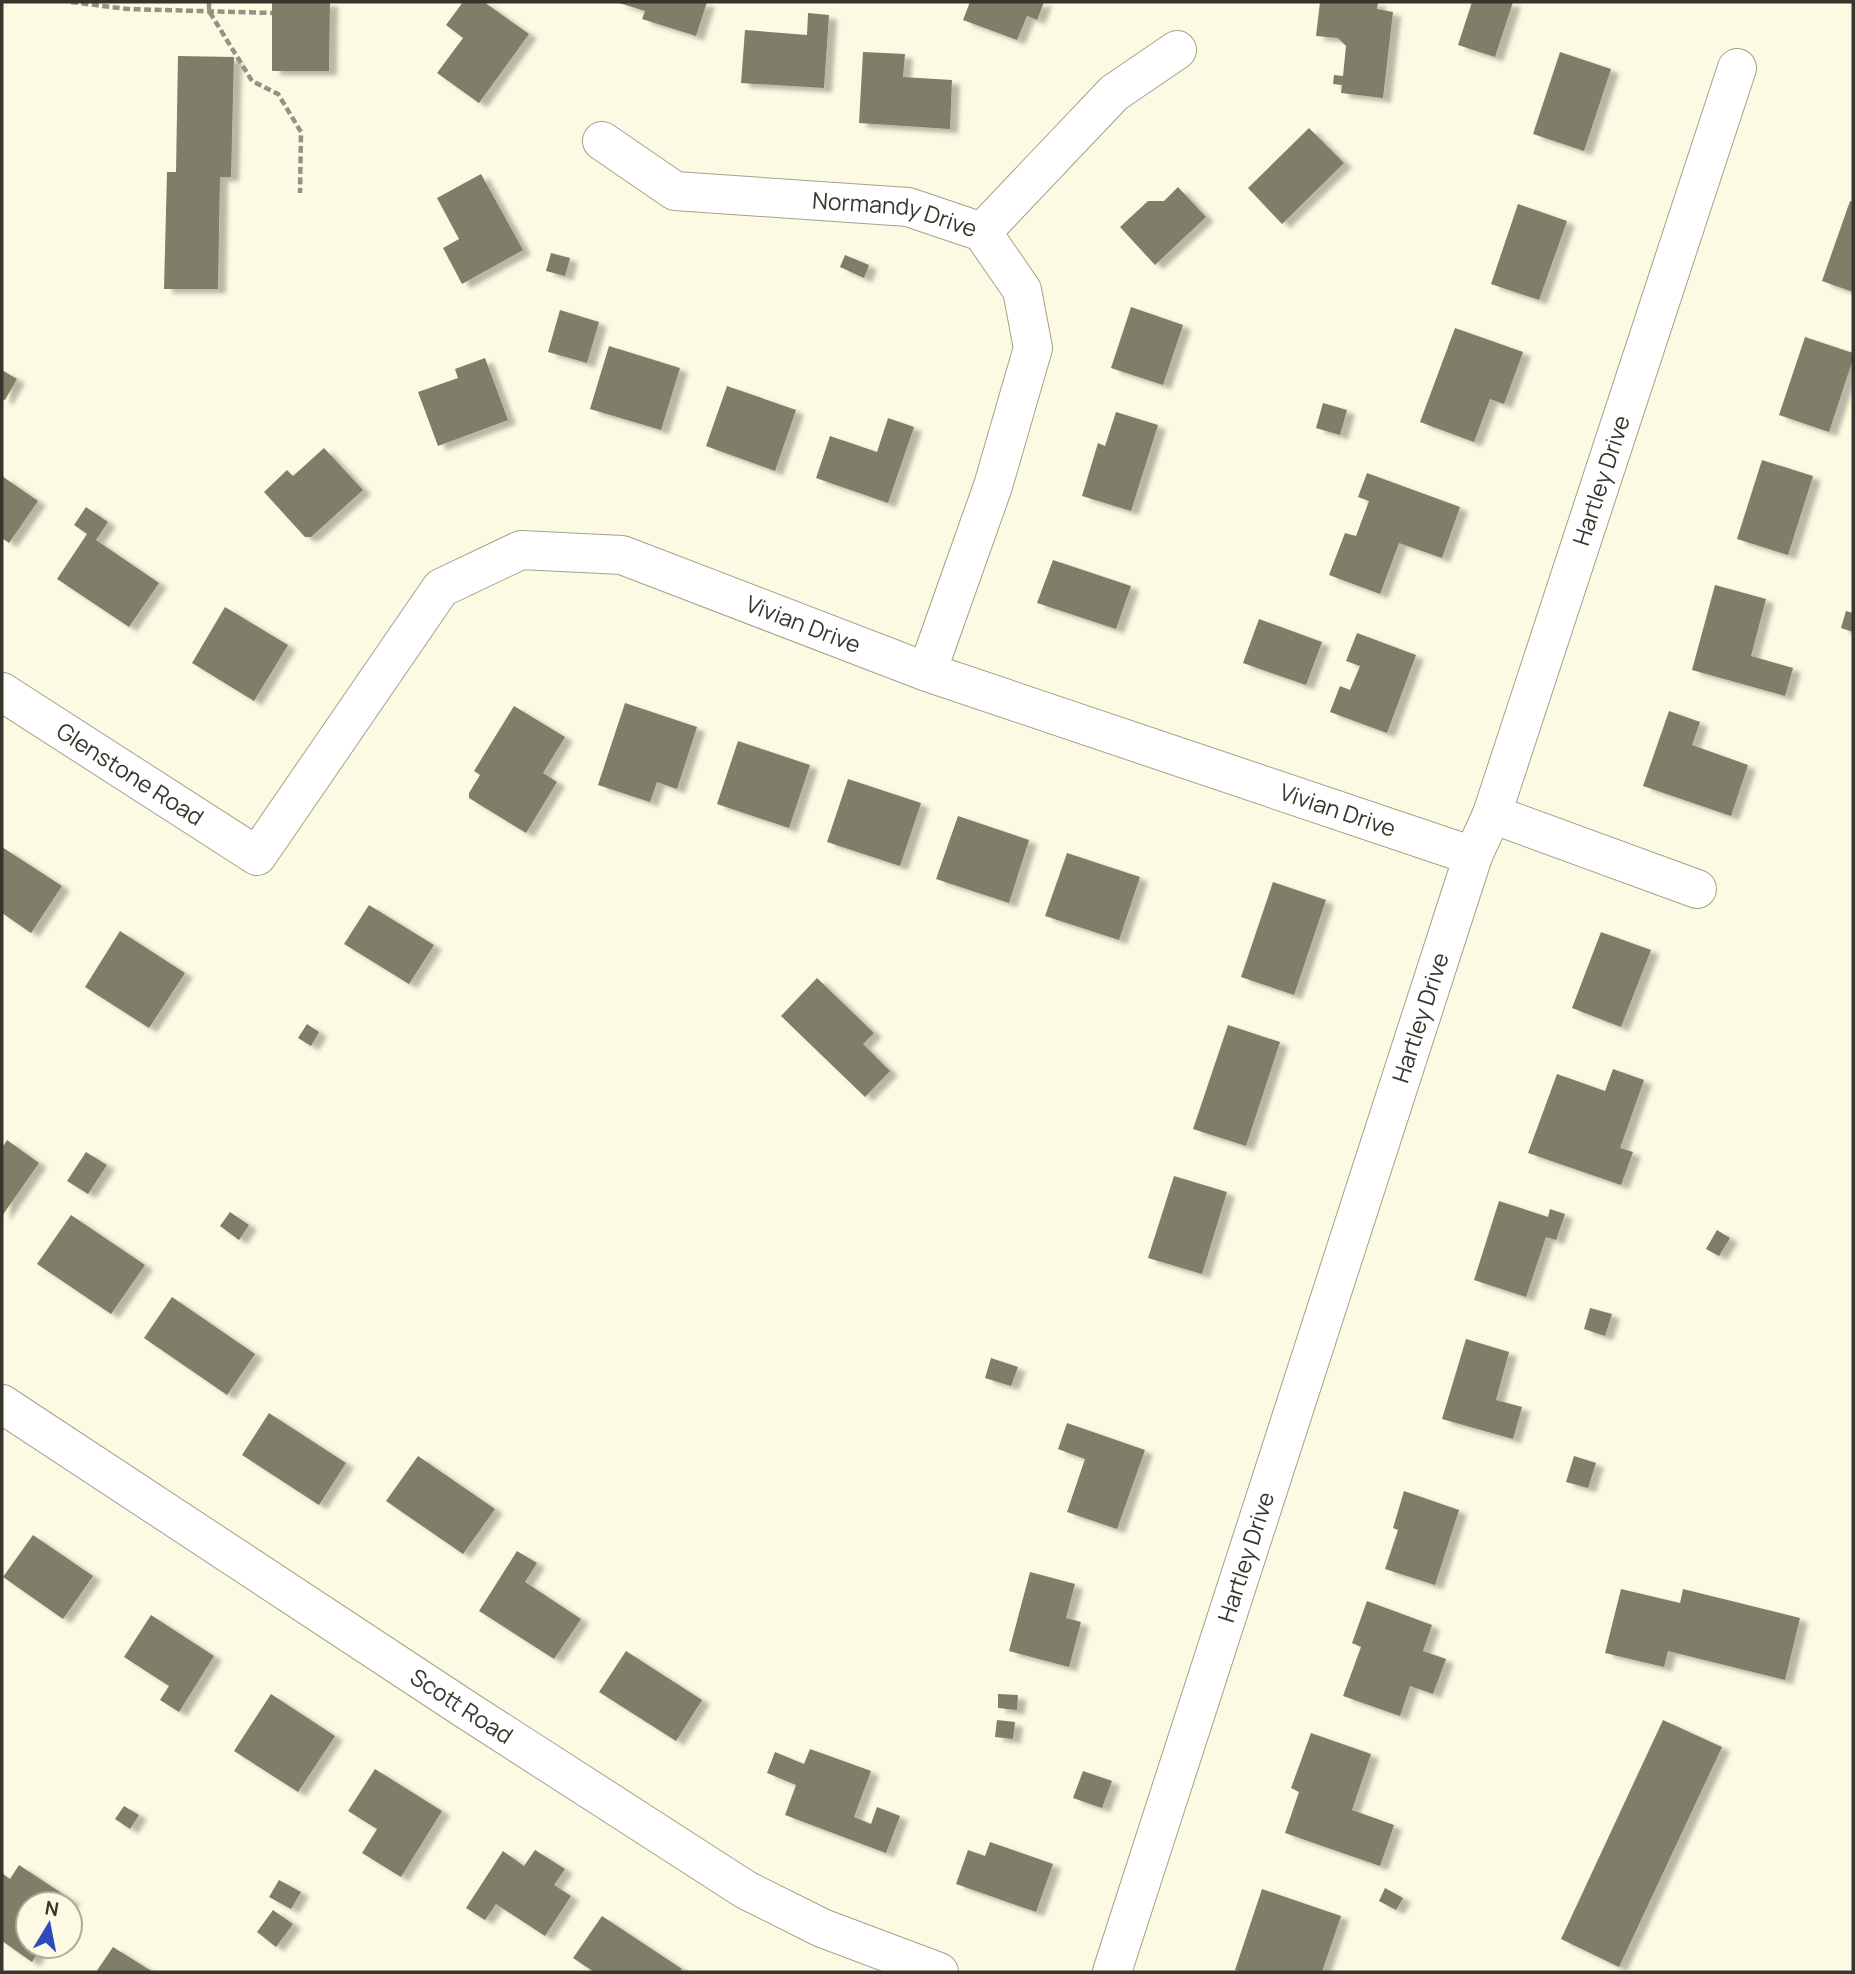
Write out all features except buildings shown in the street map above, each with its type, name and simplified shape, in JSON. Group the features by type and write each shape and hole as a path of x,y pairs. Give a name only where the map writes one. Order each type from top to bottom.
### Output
{"street":[{"path":"982,232 1114,93 1177,50"},
{"name":"Hartley Drive","path":"1112,1972 1473,856 1492,814 1737,68"},
{"name":"Normandy Drive","path":"602,141 675,191 908,207 982,232 1022,290 1033,348 993,486 927,672"},
{"name":"Vivian Drive","path":"257,856 442,588 521,550 622,555 927,672 1473,856"},
{"name":"Glenstone Road","path":"2,692 257,856"},
{"path":"1492,814 1697,888"},
{"name":"Scott Road","path":"2,1404 726,1878 822,1928 939,1972"}],"path":[{"path":"71,2 127,9 272,13"},
{"path":"209,2 209,11 252,81 278,94 301,132 300,193"}]}
